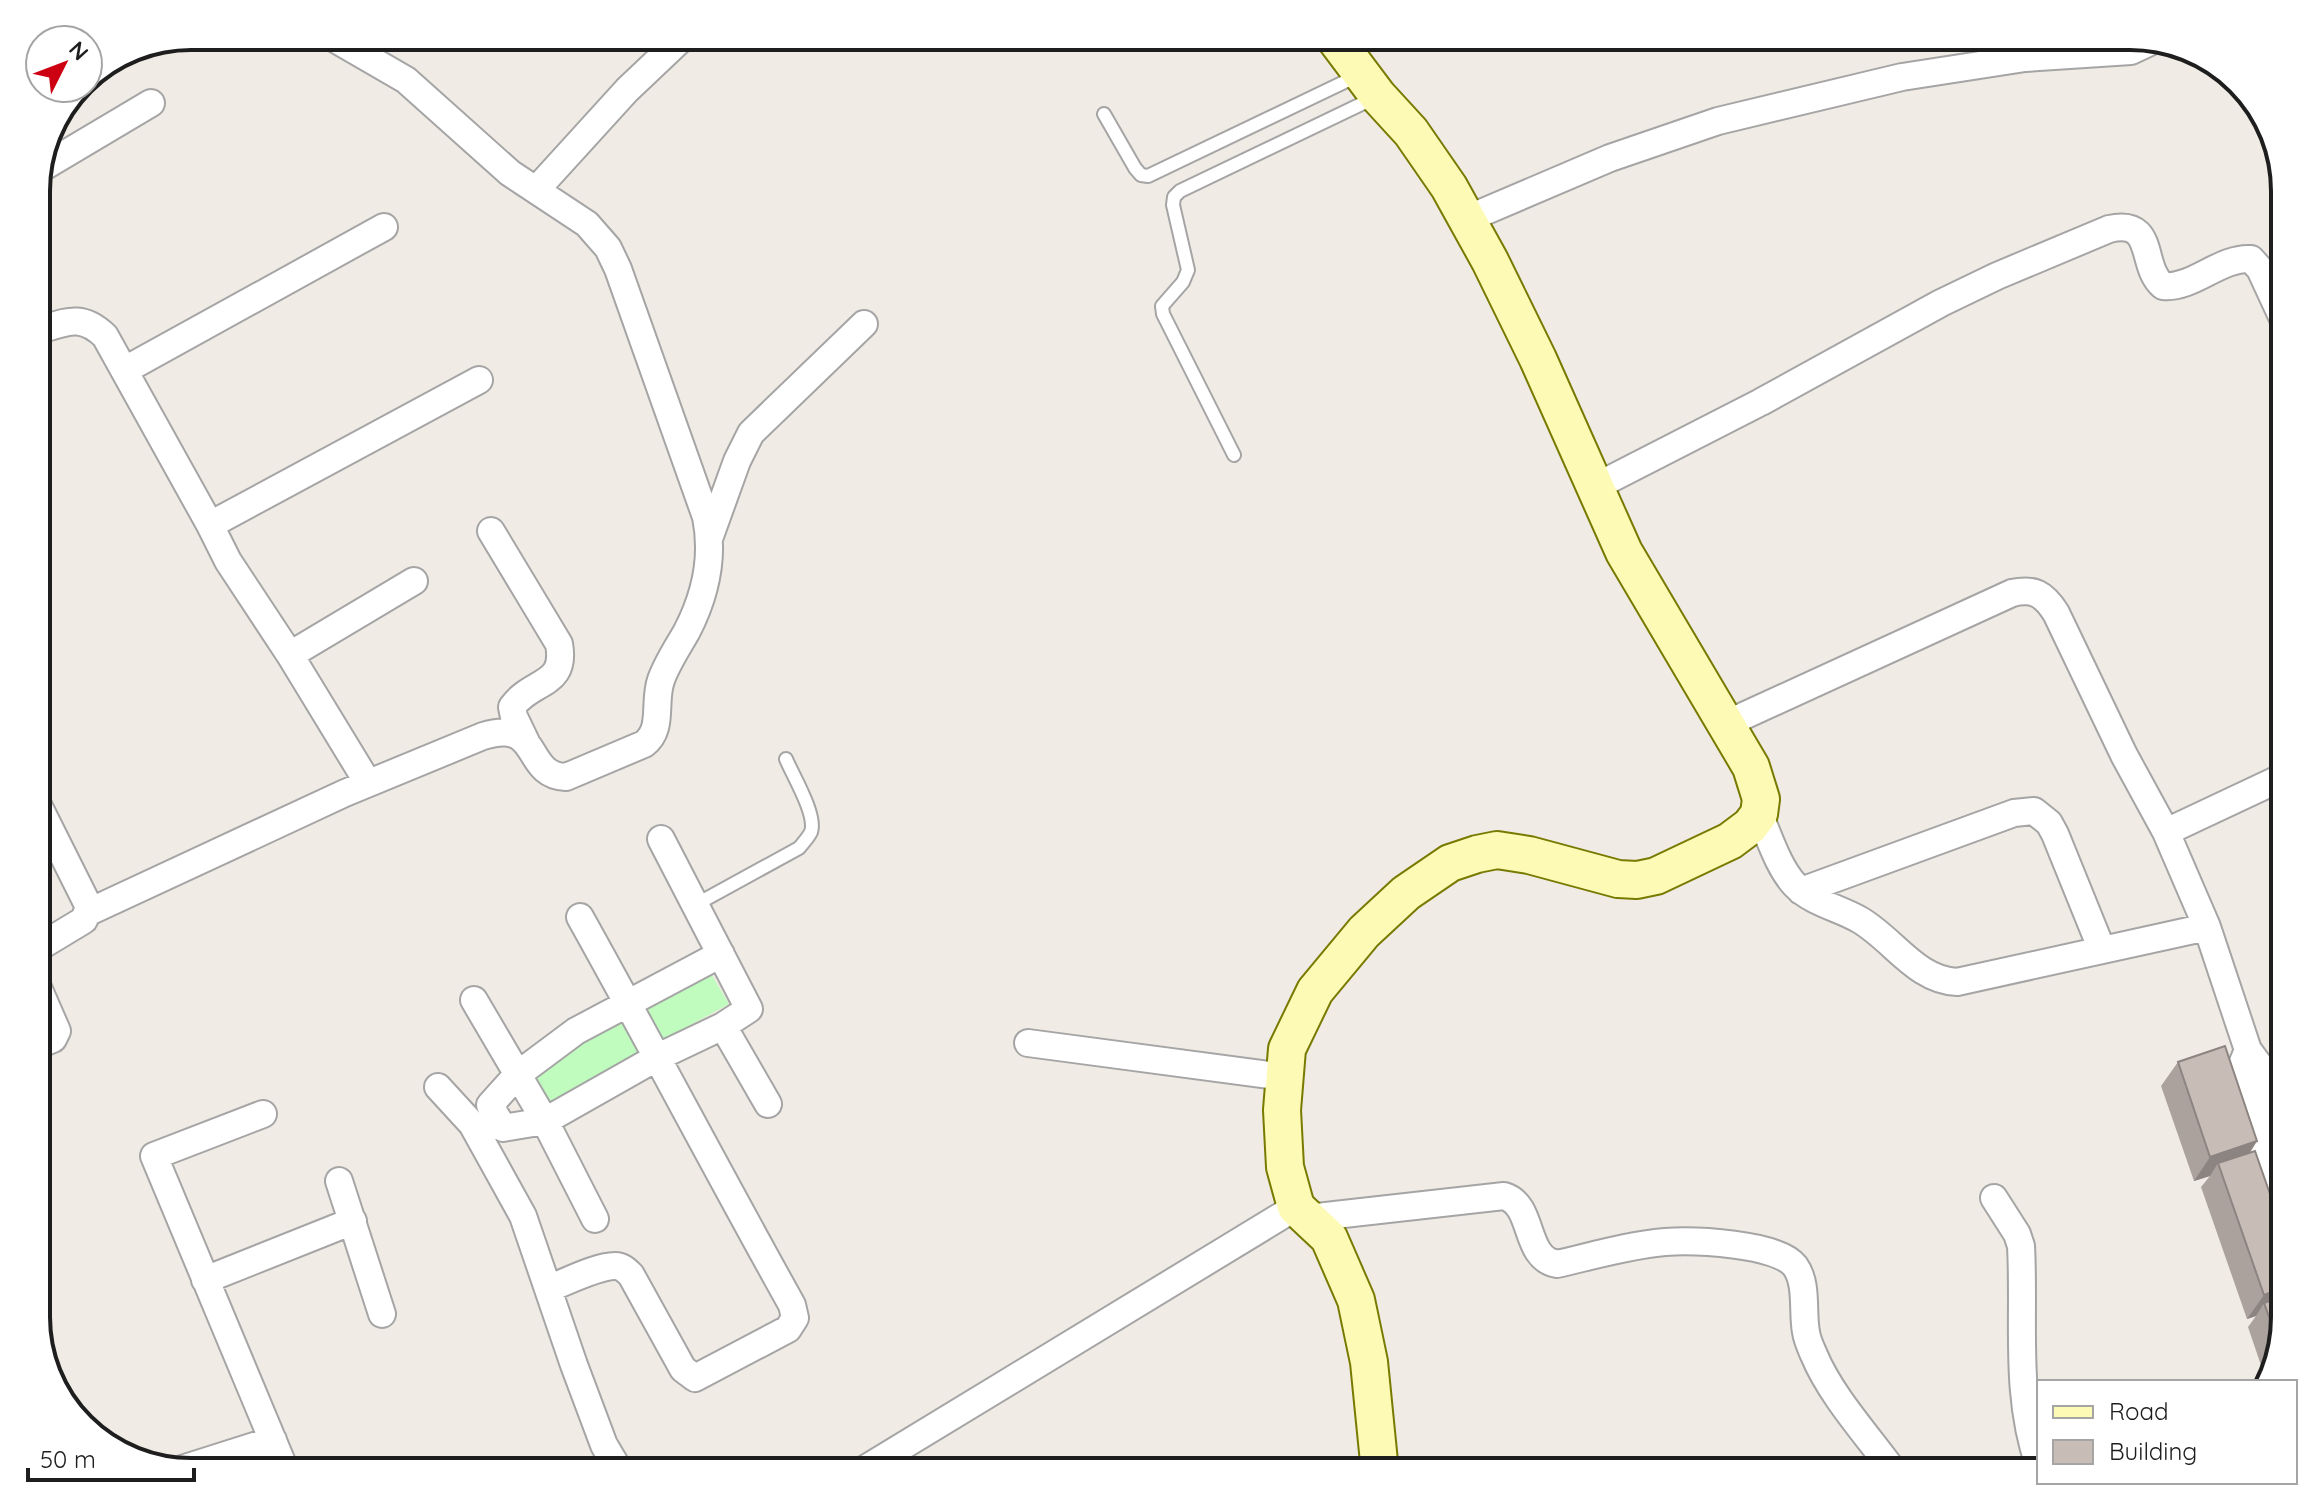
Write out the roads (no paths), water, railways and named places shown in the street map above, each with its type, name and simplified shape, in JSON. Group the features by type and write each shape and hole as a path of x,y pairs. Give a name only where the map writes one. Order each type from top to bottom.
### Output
{"street":[{"path":"354,50 406,80 510,173 587,224 608,248 682,447 710,537"},
{"path":"536,190 627,90 669,50"},
{"path":"1344,50 1411,132 1467,219 1538,359 1624,552 1751,767 1761,799 1759,814 1750,826 1730,841 1656,876 1637,880 1618,879 1529,855 1497,850 1450,863 1406,893 1364,932 1315,991 1287,1049 1282,1110 1285,1167 1302,1213 1329,1238 1356,1300 1369,1362 1379,1458"},
{"path":"1467,219 1610,158 1718,121 1902,77 2025,58 2133,50"},
{"path":"53,161 151,103"},
{"path":"1595,487 1761,402 1941,303 2109,229 2125,226 2137,232 2145,244 2157,281 2163,286 2175,286 2239,260 2251,259 2260,269 2271,293"},
{"path":"125,370 384,227"},
{"path":"50,327 76,319 91,325 105,336 228,561 368,783"},
{"path":"491,531 559,644 562,662 555,674 519,698 512,707 526,742 544,771 553,776 566,777 644,744 652,738 656,729 656,694 665,669 698,607 708,567 710,537 737,461 751,433 864,324"},
{"path":"210,525 479,380"},
{"path":"290,655 414,581"},
{"path":"1726,724 2012,593 2026,590 2037,592 2047,599 2166,832 2207,927 2248,1050 2262,1069 2271,1108"},
{"path":"50,941 84,920 89,912 368,783 496,732 517,735 526,742"},
{"path":"2166,832 2271,783"},
{"path":"1801,891 2014,813 2034,811 2049,823 2055,834 2102,950"},
{"path":"1759,814 1790,878 1801,891 1860,920 1920,970 1942,981 1957,982 2207,927"},
{"path":"438,1087 484,1119 503,1128 545,1121 749,1009 661,839"},
{"path":"50,843 86,899 89,912"},
{"path":"548,1289 603,1268 624,1268 631,1275 683,1369 695,1378 788,1329 795,1314 580,917"},
{"path":"612,1458 604,1445 523,1216 484,1119 490,1105 517,1075 576,1031 721,954"},
{"path":"474,1000 545,1121 595,1219"},
{"path":"50,1015 57,1031 50,1040"},
{"path":"723,1026 768,1104"},
{"path":"1028,1043 1284,1077"},
{"path":"2248,1050 2238,1074 2269,1212"},
{"path":"263,1114 154,1156 280,1458"},
{"path":"339,1181 382,1314"},
{"path":"884,1458 1302,1213 1504,1196 1519,1207 1538,1251 1550,1263 1663,1242 1686,1241 1772,1251 1786,1258 1801,1278 1806,1333 1814,1357 1884,1458"},
{"path":"1994,1198 2011,1223 2021,1246 2023,1402 2037,1458"},
{"path":"205,1280 353,1221"},
{"path":"217,1458 273,1440"}],"lane":[{"path":"1104,114 1135,168 1141,175 1148,176 1370,85"},
{"path":"1234,455 1163,314 1162,306 1183,282 1188,270 1173,205 1174,197 1370,85"},
{"path":"695,905 799,848 807,840 812,831 810,812 786,759"}]}
